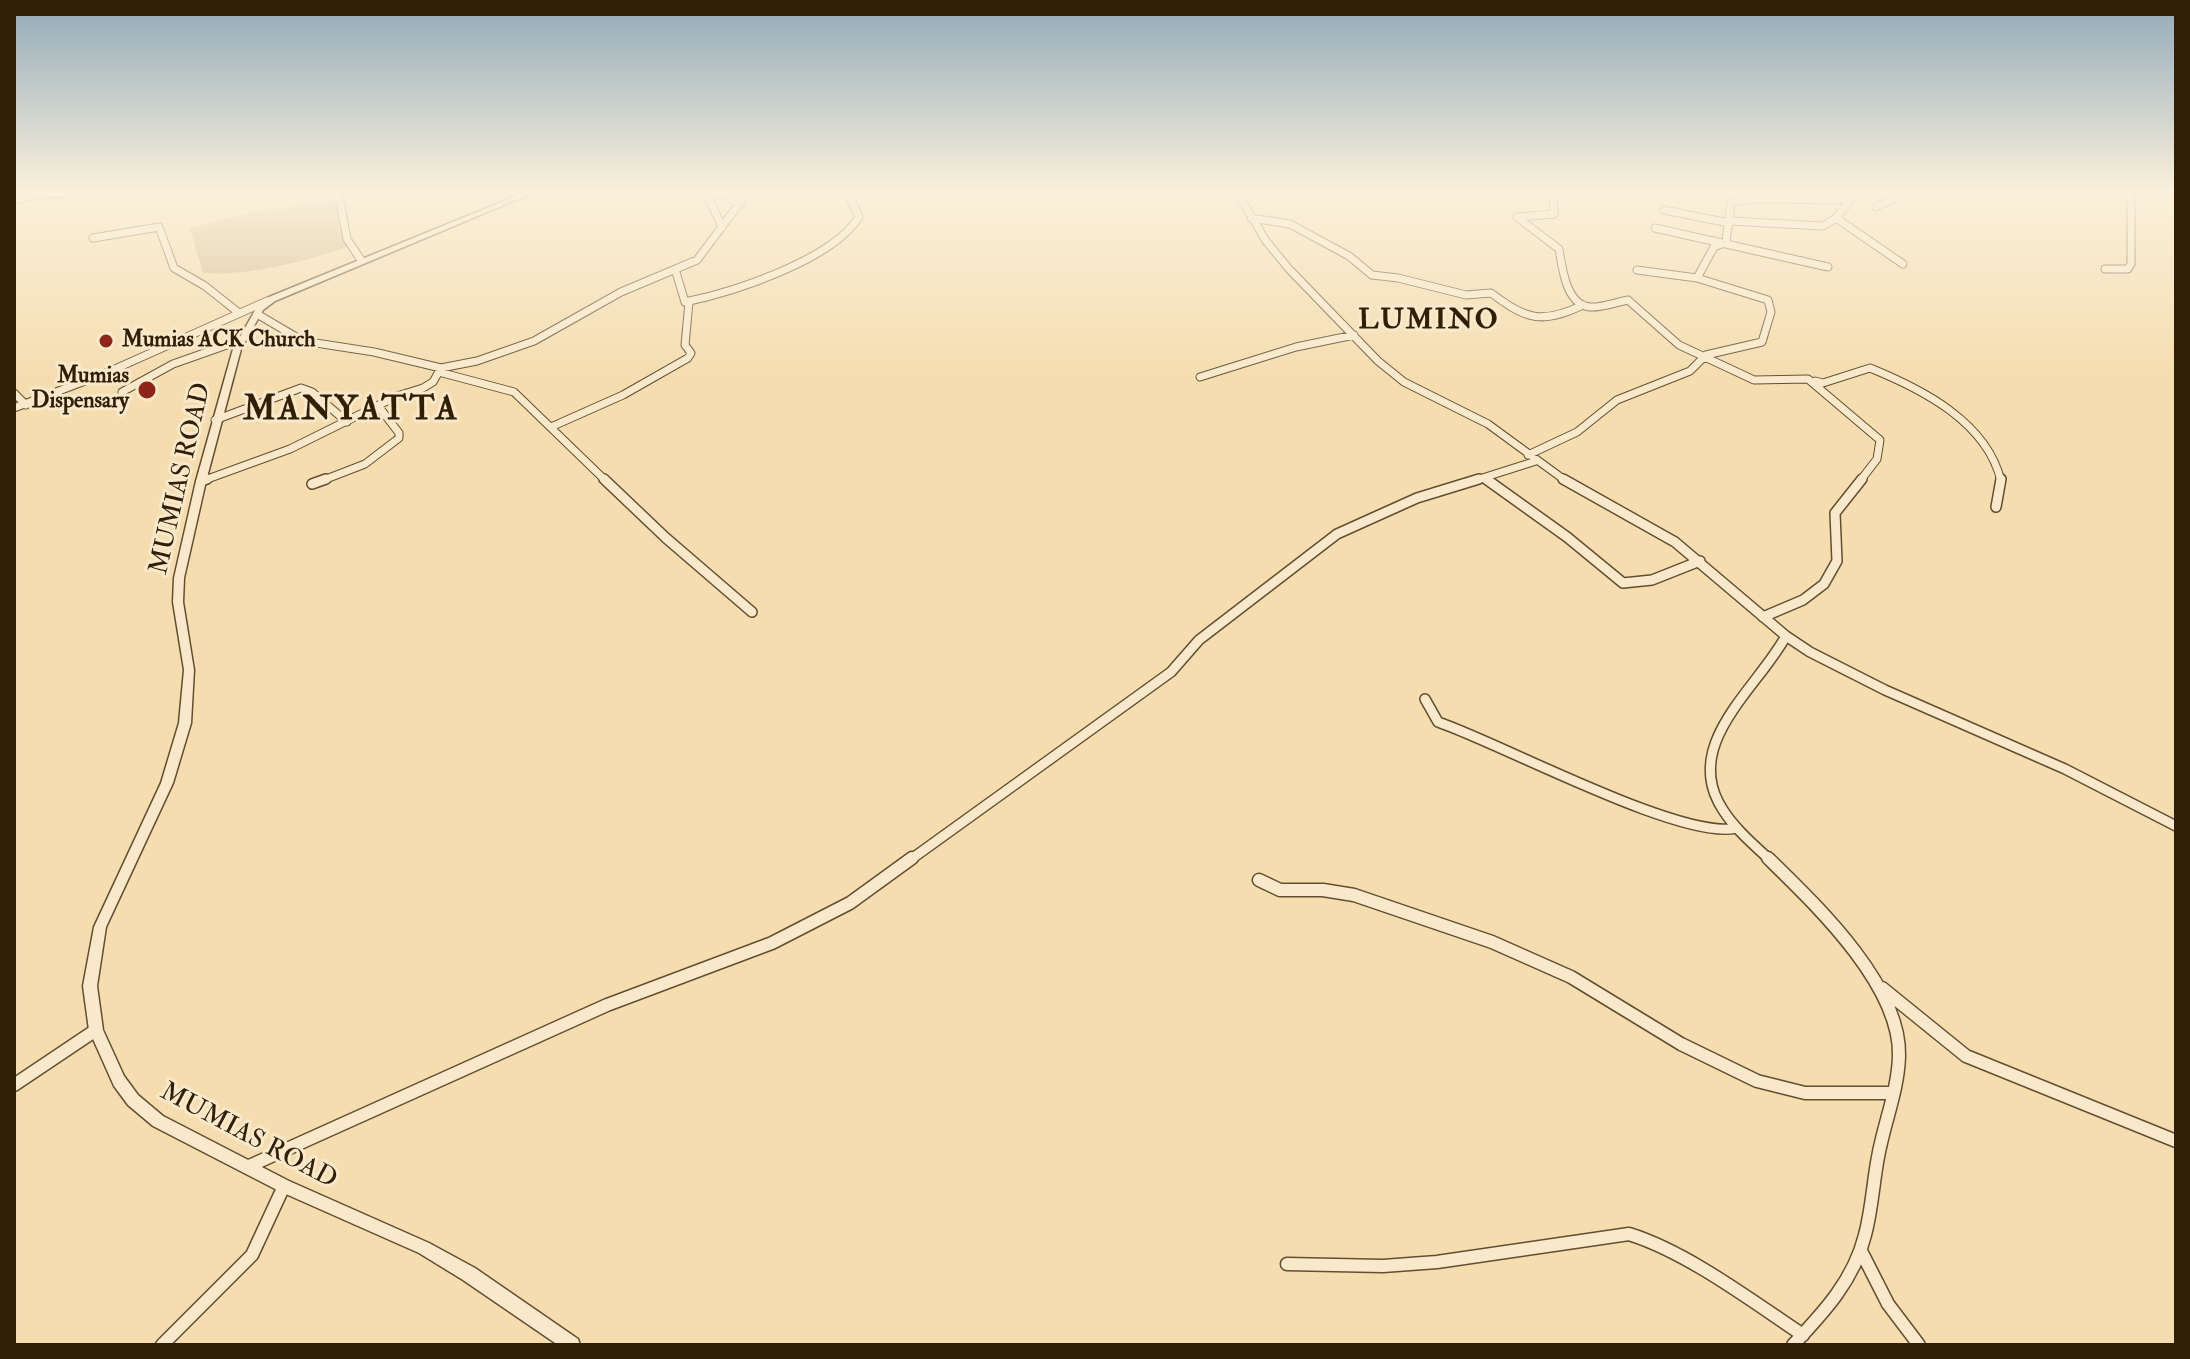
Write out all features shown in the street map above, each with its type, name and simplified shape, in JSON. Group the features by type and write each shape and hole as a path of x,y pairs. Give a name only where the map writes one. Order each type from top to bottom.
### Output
{"street":[{"path":"169,255 174,268 205,286 239,313"},
{"path":"358,255 361,260"},
{"name":"MUMIAS ROAD","path":"372,255 267,301 241,340 215,420 179,578 178,602 189,670 185,723 167,783 100,927 90,986 96,1030 111,1065 133,1100 158,1121 284,1186 424,1248 469,1274 572,1345"},
{"path":"201,481 274,456 433,382 440,370 534,341 621,292 702,255"},
{"path":"675,269 682,299 689,302 749,283 806,255"},
{"path":"1279,255 1378,361 1404,382 1488,424 1532,458 1588,494 1657,530 1700,561 1763,617 1810,652 1885,690 2065,769 2176,826"},
{"path":"1348,255 1368,273 1466,295 1491,293 1523,315 1548,316 1583,305 1590,307 1627,300 1673,340 1758,381 1801,377 1823,383 1869,368 1944,407 1976,433 1996,458 2003,484 2003,495 1996,507"},
{"path":"1560,255 1565,282 1583,305"},
{"path":"1697,278 1709,255"},
{"path":"1774,255 1828,267"},
{"path":"1891,255 1903,264"},
{"path":"2105,269 2127,270 2131,255"},
{"path":"1637,270 1697,278 1764,298 1770,308 1762,343 1704,356"},
{"path":"14,408 106,373 267,301"},
{"path":"551,427 633,390 688,358 691,353 685,345 689,302"},
{"path":"257,314 303,341 374,352 507,389 666,538 752,612"},
{"path":"1200,377 1296,347 1354,335"},
{"path":"122,392 173,364 241,340"},
{"path":"247,1167 607,1005 772,943 850,903 1171,672 1199,640 1337,534 1417,498 1486,479 1532,458 1583,428 1619,399 1678,377 1700,364 1704,356"},
{"path":"1763,617 1828,584 1838,553 1835,513 1880,451 1881,444 1876,435 1812,381"},
{"path":"215,420 301,388 312,392 347,422"},
{"path":"14,393 26,405"},
{"path":"312,484 365,464 399,438 399,433 379,407"},
{"path":"1486,479 1567,537 1622,582 1652,580 1700,561"},
{"path":"1287,1264 1383,1266 1423,1263 1629,1234 1648,1240 1728,1286 1798,1340 1839,1293 1861,1251 1898,1063 1899,1039 1888,1000 1879,986 1814,907 1736,828 1716,799 1708,763 1717,738 1771,664 1786,636"},
{"path":"1425,699 1438,722 1474,734 1533,763 1677,821 1724,831 1736,828"},
{"path":"1259,880 1280,890 1323,890 1354,895 1492,942 1582,983 1681,1044 1757,1081 1805,1093 1892,1093"},
{"path":"1879,986 1966,1056 2176,1141"},
{"path":"14,1085 96,1030"},
{"path":"162,1345 252,1255 284,1186"},
{"path":"1861,1251 1888,1304 1919,1345"}],"shaded area":[{"path":"198,255 320,255 260,270 203,273"}],"place":[{"name":"Mumias ACK Church","path":"106,341"},
{"name":"Mumias Dispensary","path":"147,390"}],"district":[{"name":"LUMINO","path":"1429,322"},
{"name":"MANYATTA","path":"351,412"}]}
